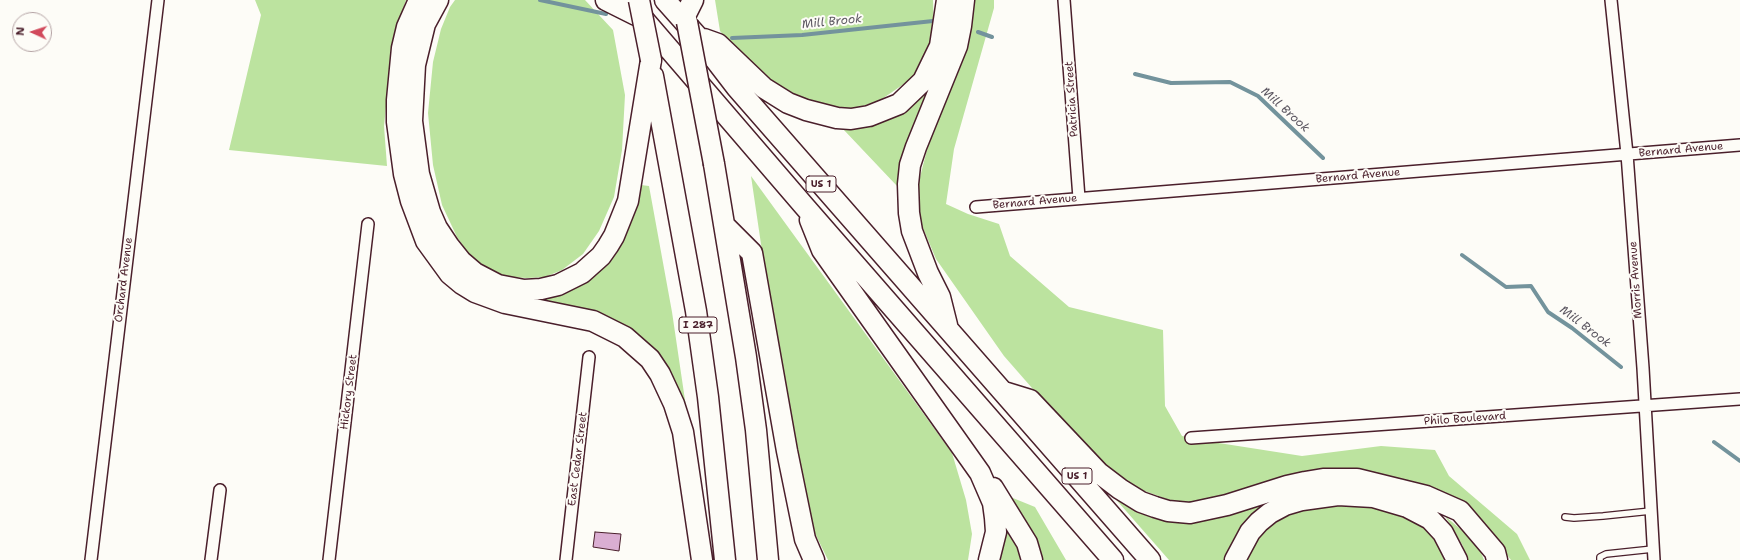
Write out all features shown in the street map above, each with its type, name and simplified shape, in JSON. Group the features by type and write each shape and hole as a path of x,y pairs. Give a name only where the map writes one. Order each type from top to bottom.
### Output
{"highway":[{"path":"419,0 407,27 402,48 397,100 397,122 404,174 418,222 426,241 450,274 475,292 505,303 570,316 600,324 625,337 650,359 660,374 674,404 682,432 702,560"},
{"path":"438,0 425,24 419,46 413,84 412,121 419,174 430,212 437,228 449,246 461,261 474,273 498,285 524,290 541,289 558,285 582,273 604,251 614,236 628,201 652,87 650,60 641,9 606,0"},
{"name":"US 1","path":"627,0 641,9 805,207 1113,560"},
{"name":"US 1","path":"665,0 689,14 737,88 1150,560"},
{"path":"689,14 764,88 788,103 823,116 851,119 869,116 899,104 923,82 940,46 947,0"},
{"path":"948,329 940,297 928,273 912,231 908,205 908,184 910,165 916,147 957,46 964,0"},
{"path":"689,14 743,335 755,423 768,560"},
{"name":"I 287","path":"652,87 696,311 716,466 725,560"},
{"path":"805,207 822,250 980,473 993,503 995,518 996,532 990,560"},
{"path":"725,226 752,253 788,458 805,539 814,560"},
{"path":"1004,392 1030,400 1099,473 1120,489 1141,502 1155,507 1168,511 1190,513 1227,505 1299,484 1323,479 1357,479 1426,496 1460,511 1497,557"},
{"path":"980,473 989,481 1028,543 1032,560"},
{"path":"1235,560 1250,532 1259,522 1274,511 1302,500 1338,495 1373,497 1407,507 1430,519 1452,547 1457,560"}],"street":[{"name":"Orchard Avenue","path":"91,560 158,0"},
{"name":"Patricia Street","path":"1064,0 1079,198"},
{"name":"Morris Avenue","path":"1611,0 1627,154 1646,406 1654,555"},
{"name":"Bernard Avenue","path":"976,207 1740,145"},
{"name":"Hickory Street","path":"329,560 368,224"},
{"name":"East Cedar Street","path":"566,560 590,357"},
{"name":"Philo Boulevard","path":"1191,438 1740,399"},
{"path":"212,560 220,490"}],"lane":[{"path":"1564,516 1574,518 1651,511"},
{"path":"1600,560 1600,557 1606,554 1654,555"}],"green space":[{"path":"255,0 406,0 394,36 388,87 384,126 387,166 229,150 261,15"},
{"path":"455,0 585,0 613,30 625,95 622,150 614,197 599,231 583,254 562,270 545,277 508,277 489,271 470,256 457,237 442,205 433,165 428,113 433,62 441,29 450,7"},
{"path":"715,0 933,0 934,34 914,77 879,101 849,110 791,96 747,65 720,31"},
{"path":"971,0 994,0 994,8 954,149 946,204 968,214 999,224 1010,256 1069,307 1163,330 1165,406 1182,436 1302,456 1381,446 1435,450 1449,476 1517,534 1530,560 1511,560 1467,505 1398,478 1335,469 1254,487 1186,506 1139,489 1102,468 1004,356 936,259 913,204 934,123"},
{"path":"932,82 905,151 897,186 843,129 879,124 915,103"},
{"path":"751,176 952,453 966,500 972,534 968,560 828,560 809,521 794,469"},
{"path":"641,185 649,186 672,312 690,434 650,348 525,301 575,286 634,203"},
{"path":"1112,495 1152,513 1276,498 1232,544 1228,560 1169,560"},
{"path":"1008,496 1035,507 1066,560 1041,560"},
{"path":"1349,502 1407,514 1430,529 1448,560 1244,560 1250,545 1267,526 1291,510"},
{"path":"1445,516 1477,543 1484,560 1465,560 1463,546"},
{"path":"1005,526 1018,546 1021,560 998,560 1003,547"}],"building":[{"path":"595,532 621,534 619,551 593,547"}],"waterway":[{"name":"Mill Brook","path":"540,0 606,14"},
{"name":"Mill Brook","path":"732,38 802,35 933,21"},
{"name":"Mill Brook","path":"978,32 992,37"},
{"name":"Mill Brook","path":"1135,74 1171,83 1230,82 1258,96 1323,158"},
{"name":"Mill Brook","path":"1462,255 1506,287 1531,286 1548,312 1572,328 1621,367"},
{"name":"Mill Brook","path":"1714,442 1740,461"}]}
